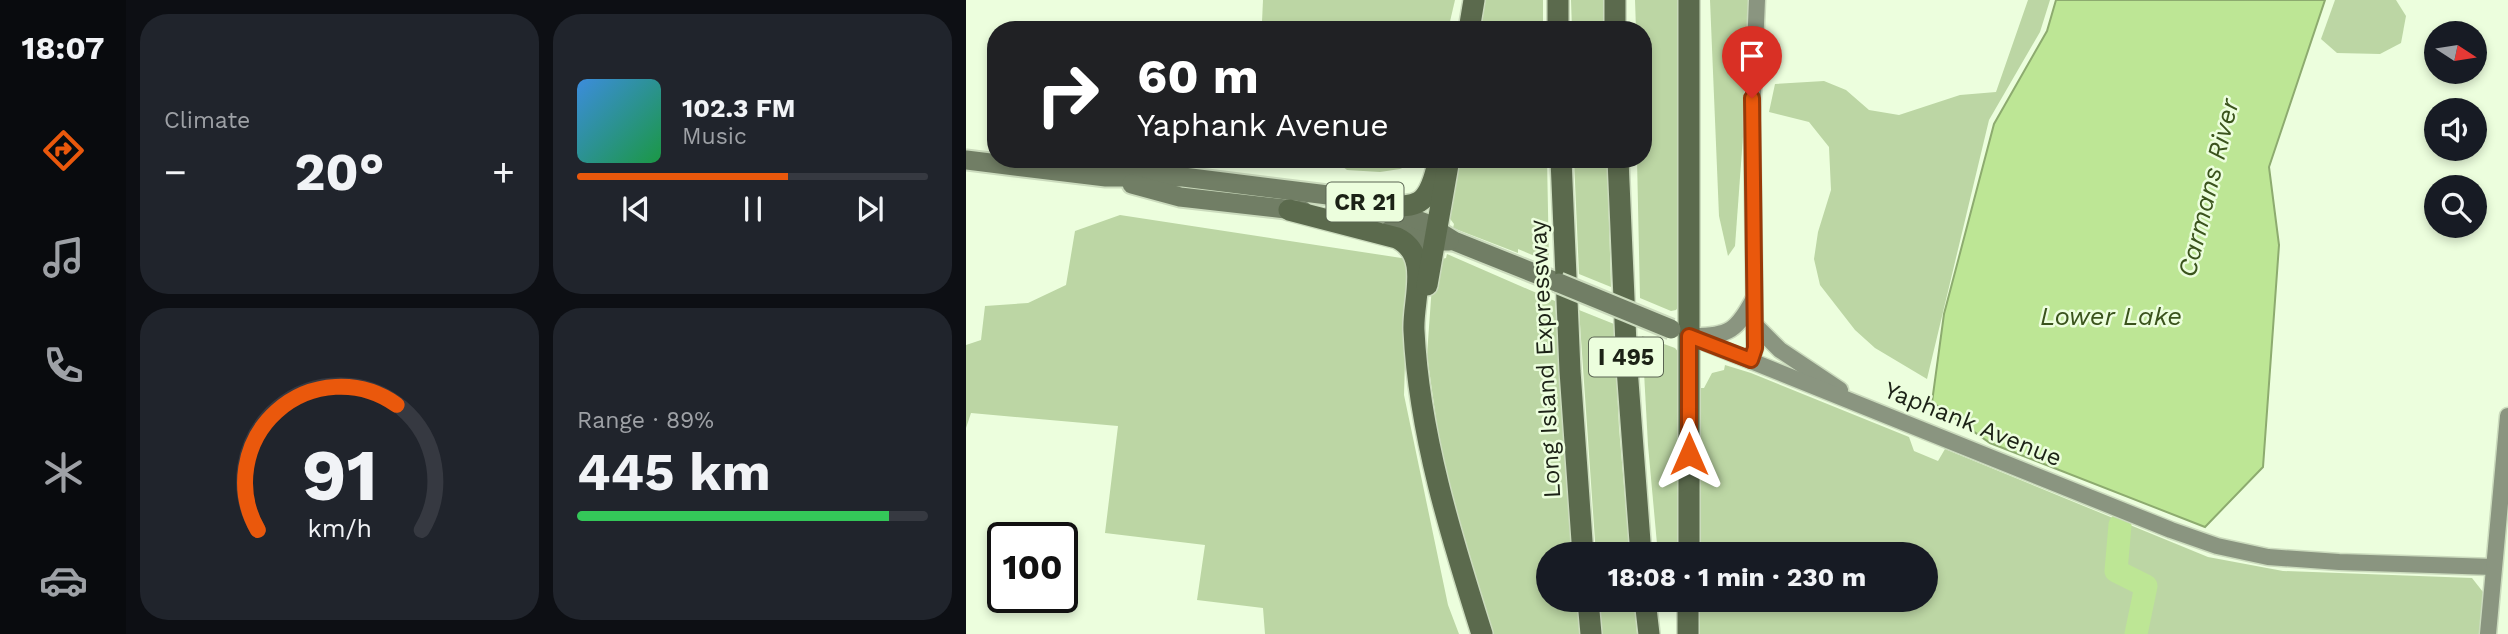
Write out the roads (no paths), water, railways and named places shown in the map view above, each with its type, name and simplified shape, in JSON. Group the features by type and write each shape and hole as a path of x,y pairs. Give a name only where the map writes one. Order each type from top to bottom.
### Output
{"highway":[{"path":"1470,21 1474,0"},
{"path":"1558,0 1558,21"},
{"path":"1615,0 1615,21"},
{"path":"1688,542 1680,333 1689,0"},
{"path":"1379,206 1412,206 1423,201 1431,190 1437,168"},
{"path":"1419,385 1423,309 1442,237 1448,168"},
{"name":"Long Island Expressway","path":"1561,168 1570,371 1582,542"},
{"name":"I 495","path":"1618,168 1627,368 1640,542"},
{"path":"1289,210 1380,233 1403,241 1412,249 1417,263 1414,329 1419,385 1433,462 1482,634"},
{"path":"1589,612 1591,634"},
{"path":"1646,612 1649,634"},
{"path":"1688,612 1688,634"}],"main road":[{"path":"1751,360 1755,348 1752,119 1757,0"},
{"name":"Yaphank Avenue","path":"966,160 987,163"},
{"name":"Yaphank Avenue","path":"1032,168 1106,177 1183,177 1333,196 1379,206 1425,223 1442,237 2217,547 2305,560 2493,567"},
{"name":"Yaphank Avenue","path":"1106,177 1180,197 1328,213 1420,240 1442,237"},
{"path":"1680,333 1711,336 1735,328 1741,322 1755,294"},
{"path":"1755,325 1780,350 1859,404"},
{"path":"2488,634 2508,416"}],"water":[{"name":"Lower Lake","path":"2056,0 2325,0 2269,167 2279,245 2263,467 2205,527 1990,443 1932,402 1944,314 1994,124 2047,31"}],"waterway":[{"name":"Carmans River","path":"2120,525 2116,571 2146,586 2136,634"}]}
